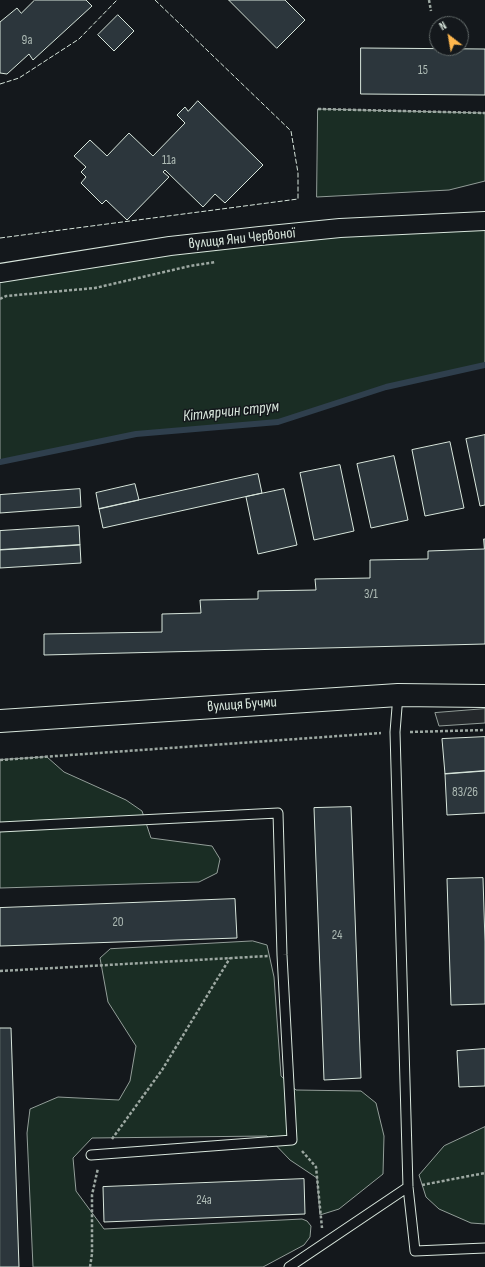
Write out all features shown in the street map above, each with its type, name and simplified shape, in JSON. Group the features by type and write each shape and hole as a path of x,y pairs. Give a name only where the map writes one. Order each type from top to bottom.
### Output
{"street":[{"name":"вулиця Яни Червоної","path":"0,273 170,246 222,240 340,228 485,221"},
{"name":"вулиця Бучми","path":"0,721 398,695 485,696"}],"lane":[{"path":"398,695 395,732 408,1187 415,1251 485,1248"},
{"path":"0,827 278,813 282,955 292,1140 92,1155"},
{"path":"292,1266 408,1187"}],"path":[{"path":"429,0 431,11"},
{"path":"318,109 485,113"},
{"path":"0,299 6,296 95,288 190,266 219,261"},
{"path":"0,760 395,732 485,730"},
{"path":"0,971 282,955"},
{"path":"90,1267 92,1254 92,1195 101,1155 162,1070 230,958"},
{"path":"292,1140 316,1167 324,1245"},
{"path":"408,1187 485,1173"}],"green space":[{"path":"318,109 485,113 485,181 449,190 317,197"},
{"path":"485,221 485,364 386,386 277,421 136,433 0,461 0,273"},
{"path":"47,757 64,772 126,800 142,811 151,838 212,846 220,859 217,873 199,882 0,888 0,760"},
{"path":"253,941 267,945 274,977 281,1076 296,1090 361,1091 376,1103 384,1136 383,1174 339,1209 320,1215 317,1178 290,1160 267,1136 92,1138 73,1158 76,1191 104,1229 302,1219 307,1221 311,1226 310,1237 304,1245 263,1267 33,1267 27,1133 30,1109 58,1097 119,1100 130,1081 136,1046 108,1002 100,958 110,949"},
{"path":"485,1127 485,1224 471,1223 439,1209 426,1197 419,1175 444,1146"}],"shaded area":[{"path":"485,709 485,723 439,726 435,713"}],"building":[{"path":"35,0 86,0 92,6 33,60 29,54 7,74 0,73 0,22 17,8 21,13"},
{"path":"229,0 285,0 305,20 277,48"},
{"path":"118,15 134,31 114,51 98,35"},
{"path":"361,48 429,49 429,56 469,56 469,49 485,49 485,95 361,94"},
{"path":"198,101 263,165 225,203 215,194 203,207 165,170 163,172 169,177 127,220 106,200 102,204 81,183 86,177 81,172 86,167 74,156 90,140 107,156 129,133 153,156 185,123 177,115 185,107 188,111"},
{"path":"485,435 485,505 480,506 466,439"},
{"path":"450,442 464,508 425,516 412,450"},
{"path":"394,456 408,520 371,528 357,464"},
{"path":"340,465 354,531 314,540 300,473"},
{"path":"258,474 262,493 103,528 99,509"},
{"path":"135,484 139,500 99,509 96,493"},
{"path":"80,489 81,507 0,513 0,495"},
{"path":"284,489 297,545 258,554 246,497"},
{"path":"79,526 80,545 0,550 0,531"},
{"path":"484,539 485,644 44,655 44,634 162,632 162,614 201,613 200,600 258,599 258,591 316,590 315,579 370,578 370,560 428,559 428,551 484,549"},
{"path":"80,545 81,563 0,568 0,550"},
{"path":"485,737 485,771 445,774 442,739"},
{"path":"485,771 485,813 447,815 445,774"},
{"path":"351,807 361,1078 324,1080 314,808"},
{"path":"483,878 485,1004 451,1005 447,879"},
{"path":"235,899 237,938 0,946 0,908"},
{"path":"0,1028 11,1028 19,1267 0,1267"},
{"path":"485,1049 485,1086 459,1087 457,1051"},
{"path":"304,1179 305,1214 104,1222 103,1187"}],"waterway":[{"name":"Кітлярчин струм","path":"0,462 136,434 278,422 386,387 485,365"}],"fence":[{"path":"0,84 19,78 79,39 117,0"},
{"path":"0,238 298,199 298,173 291,131 155,0"}]}
